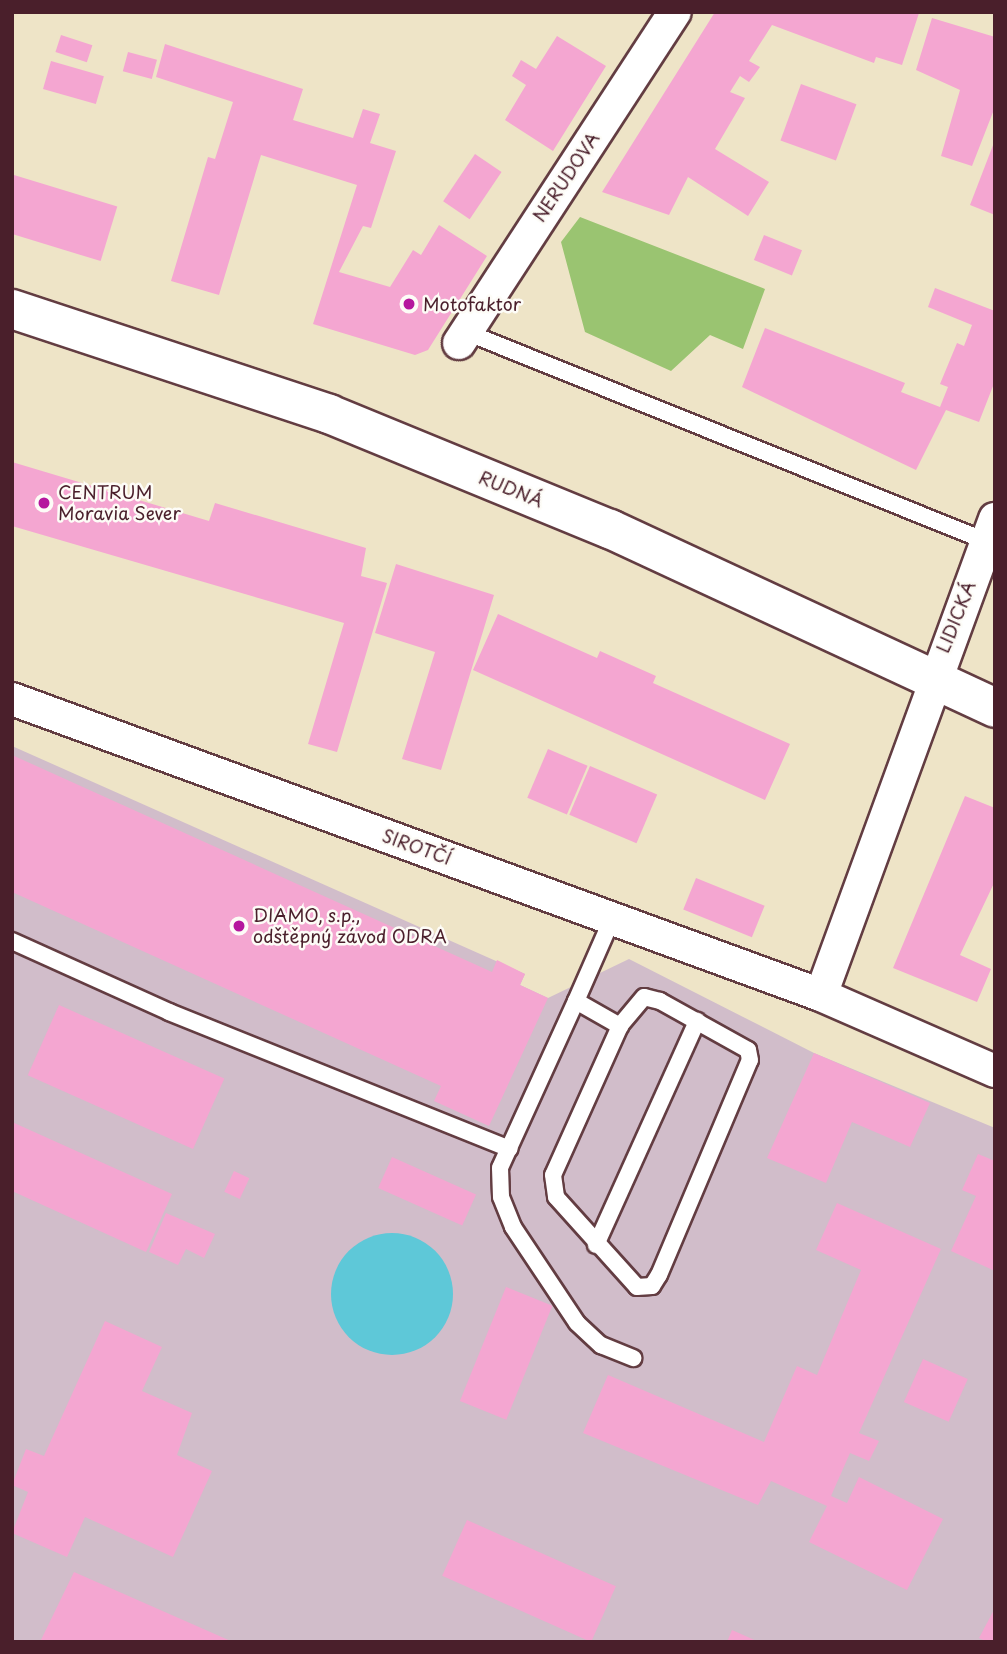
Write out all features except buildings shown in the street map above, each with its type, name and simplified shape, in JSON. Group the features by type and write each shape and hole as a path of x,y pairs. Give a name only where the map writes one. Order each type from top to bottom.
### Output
{"main road":[{"name":"RUDNÁ","path":"12,309 329,414 610,529 932,676 995,708"}],"street":[{"name":"NERUDOVA","path":"463,337 675,12"},
{"name":"LIDICKÁ","path":"821,995 932,676 990,530"},
{"name":"SIROTČÍ","path":"12,699 821,995 995,1071"}],"lane":[{"path":"463,337 990,530"},
{"path":"612,919 500,1168 501,1197 513,1227 584,1331 633,1358"},
{"path":"12,941 169,1012 509,1149"},
{"path":"644,997 697,1021 748,1050 749,1068 652,1286 637,1287 596,1245 556,1197 553,1175 621,1026 644,997"},
{"path":"576,1001 621,1026"},
{"path":"596,1245 697,1021"}],"shaded area":[{"path":"12,746 525,974 520,985 548,998 629,959 814,1053 995,1128 995,1642 12,1642"}],"green space":[{"path":"580,217 765,289 743,349 710,335 671,371 585,332 561,242"}],"water":[{"path":"392,1233 415,1238 435,1251 448,1271 453,1294 448,1317 435,1337 415,1350 392,1355 369,1350 349,1337 336,1317 331,1294 336,1271 349,1251 369,1238"}],"place":[{"name":"Motofaktor","path":"409,304"},
{"name":"CENTRUM Moravia Sever","path":"44,503"},
{"name":"DIAMO, s.p., odštěpný závod ODRA","path":"239,926"}]}
